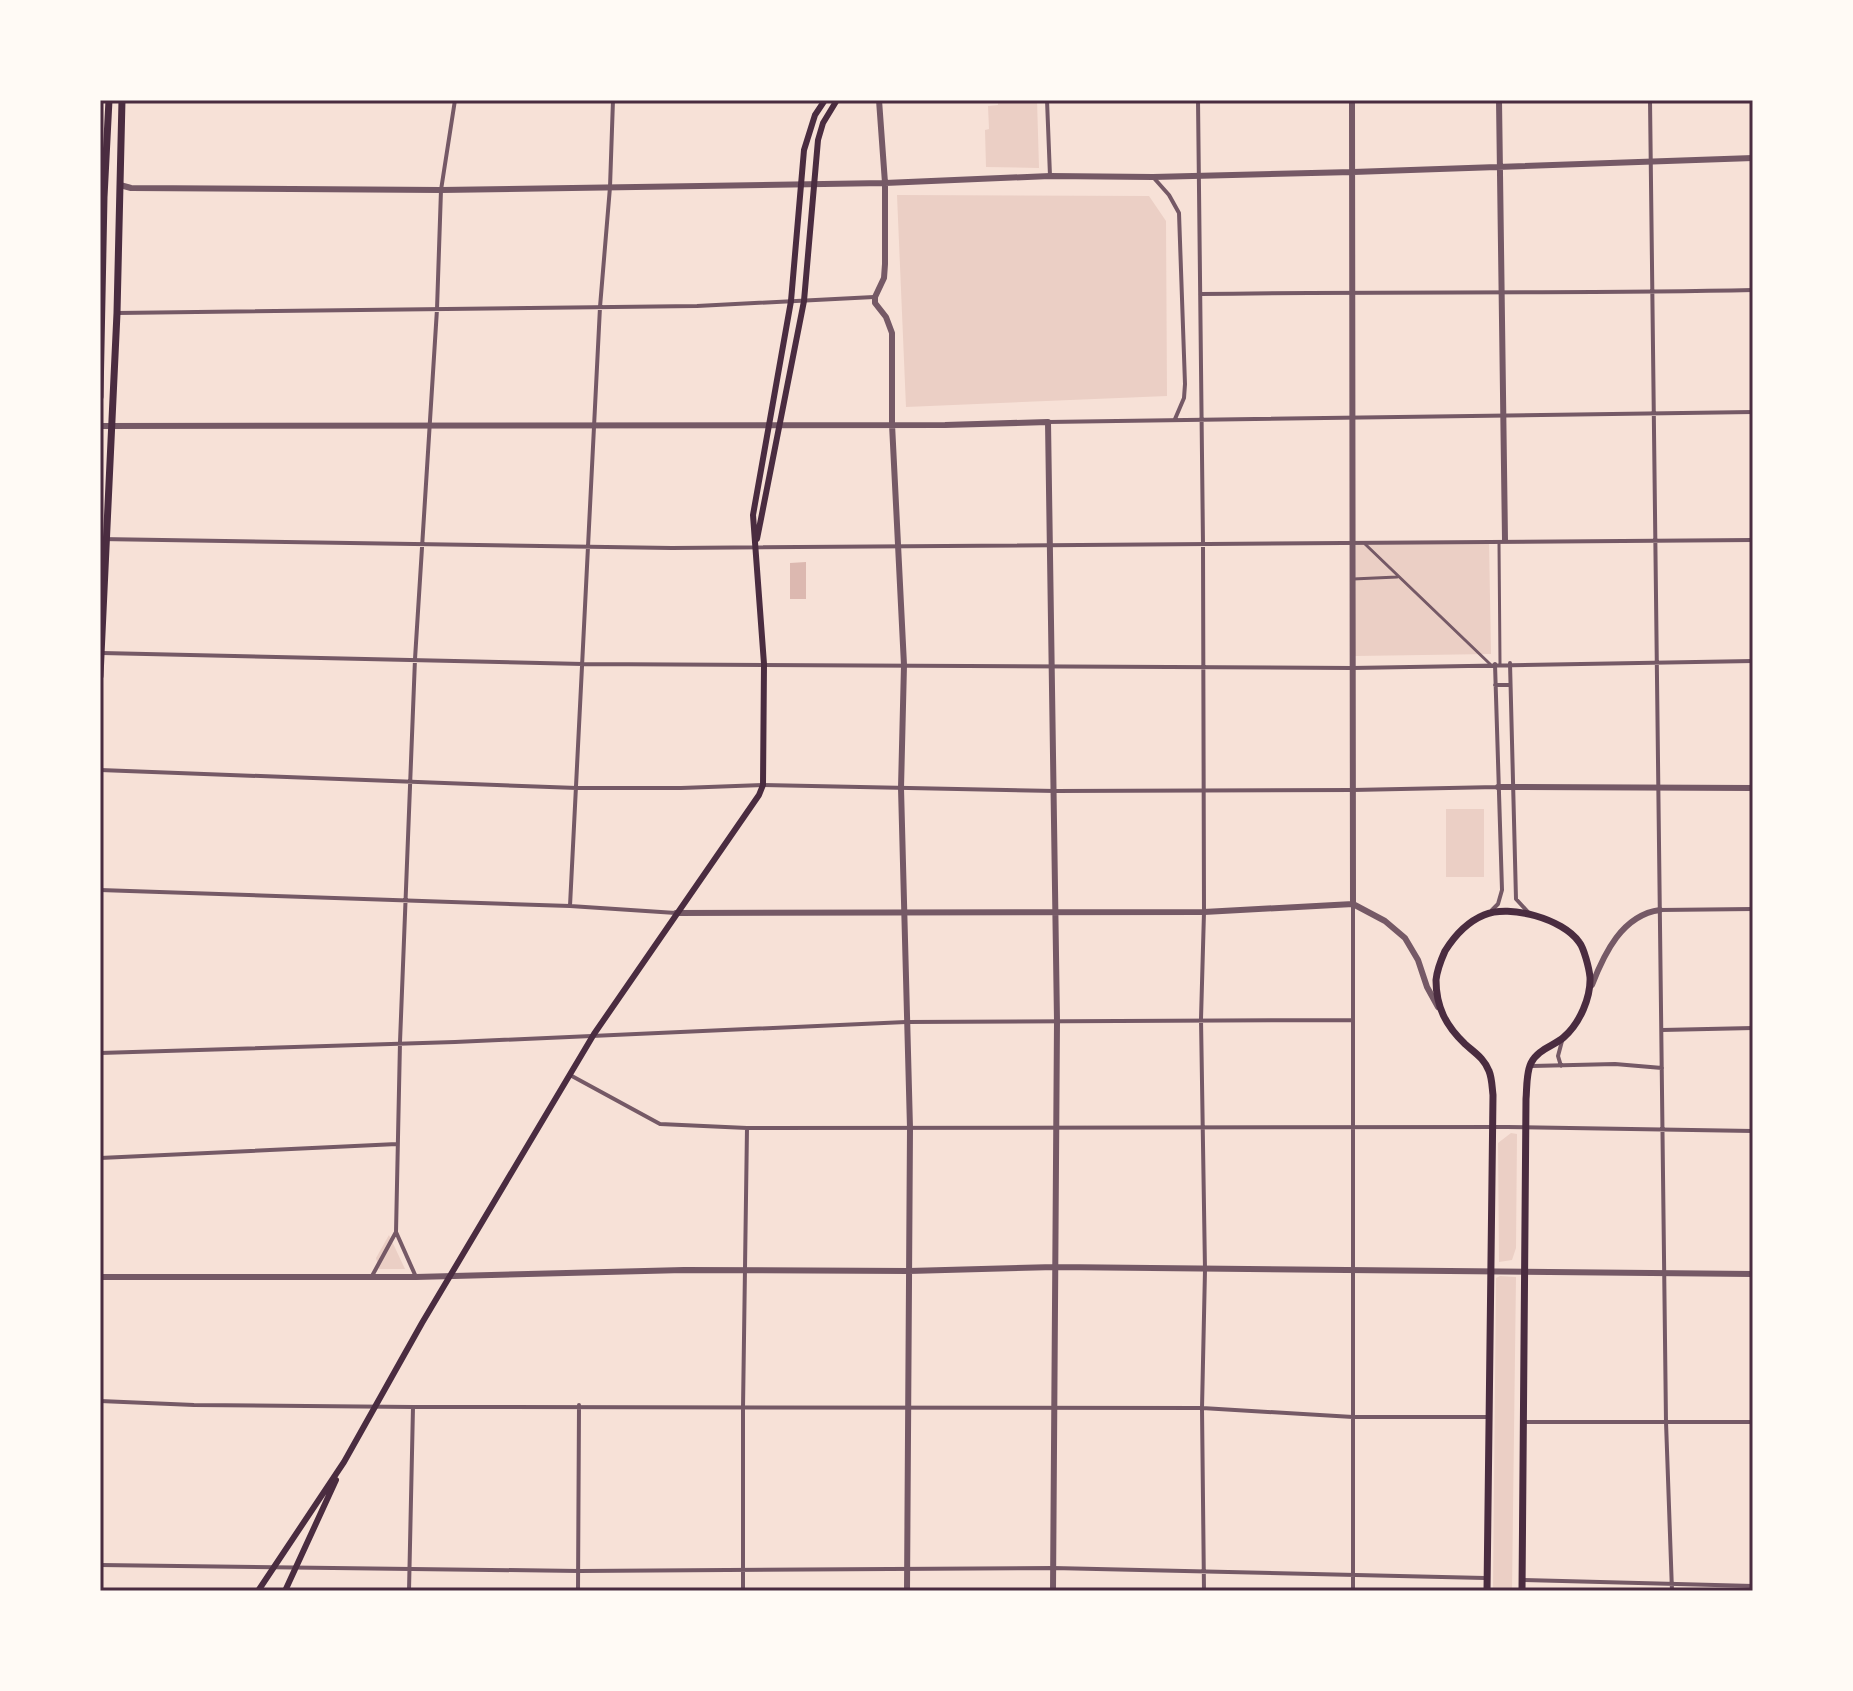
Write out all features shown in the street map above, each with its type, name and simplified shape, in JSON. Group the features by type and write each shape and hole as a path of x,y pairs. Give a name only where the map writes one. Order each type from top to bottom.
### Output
{"main road":[{"path":"100,397 102,180 109,100"},
{"path":"100,676 103,540 117,313 122,100"},
{"path":"285,1591 344,1462 450,1276 594,1034 763,785 764,664 753,515 791,301 804,150 815,115 825,100"},
{"path":"755,546 804,301 818,140 823,123 837,100"},
{"path":"102,180 120,185"},
{"path":"1487,1591 1493,1127 1490,1073 1482,1057 1449,1027 1439,1008 1437,975 1452,940 1465,926 1486,914 1508,912 1529,914 1556,923 1580,942 1590,976 1587,1000 1576,1023 1529,1066 1522,1591"},
{"path":"258,1591 344,1462"}],"street":[{"path":"416,1277 396,1232 400,1042 415,659 437,309 441,190 455,100"},
{"path":"570,906 613,100"},
{"path":"879,100 885,183 884,278 875,303 886,317 892,333 892,424 904,665 901,788 910,1128 907,1591"},
{"path":"1047,100 1050,176"},
{"path":"1198,100 1203,544 1204,912 1201,1019 1205,1270 1202,1408 1204,1591"},
{"path":"1352,100 1353,1591"},
{"path":"1486,914 1501,899 1495,685 1502,540 1499,100"},
{"path":"1650,100 1666,1422 1672,1588"},
{"path":"120,185 131,188 441,190 885,183 1050,176 1153,177 1499,168 1753,158"},
{"path":"1153,177 1169,195 1179,213 1185,384 1184,398 1175,419"},
{"path":"1200,294 1753,290"},
{"path":"117,313 600,307 875,297"},
{"path":"100,426 892,424 1753,412"},
{"path":"1048,422 1057,1021 1053,1591"},
{"path":"103,540 672,548 1753,540"},
{"path":"1363,542 1495,664"},
{"path":"1353,579 1399,577"},
{"path":"101,653 583,664 1352,668 1753,661"},
{"path":"1510,663 1516,899 1529,914"},
{"path":"1495,685 1510,685"},
{"path":"1497,726 1510,725"},
{"path":"100,770 577,788 763,785 1055,791 1513,786 1753,788"},
{"path":"1500,850 1514,850"},
{"path":"100,890 570,906 676,913 1204,912 1353,904 1385,921 1405,938 1439,1008"},
{"path":"1587,1000 1601,961 1619,934 1652,911 1753,909"},
{"path":"100,1053 455,1042 906,1022 1352,1020"},
{"path":"1662,1030 1753,1028"},
{"path":"1561,1066 1558,1050 1564,1037"},
{"path":"1529,1066 1615,1064 1662,1068"},
{"path":"570,1075 660,1124 747,1128 1527,1127 1753,1131"},
{"path":"743,1591 747,1128"},
{"path":"100,1158 397,1144"},
{"path":"371,1278 396,1232"},
{"path":"100,1277 371,1278 684,1270 909,1271 1055,1267 1753,1274"},
{"path":"100,1401 413,1407 1202,1408 1353,1417 1490,1417"},
{"path":"578,1591 579,1405"},
{"path":"409,1591 413,1407"},
{"path":"1525,1422 1753,1422"},
{"path":"100,1565 579,1571 1053,1568 1487,1578"},
{"path":"1522,1580 1672,1588 1753,1586"}],"shaded area":[{"path":"998,100 1037,100 1039,168 986,167 988,106 998,105"},
{"path":"897,195 1149,196 1166,221 1167,396 906,407"},
{"path":"1489,541 1491,654 1355,656 1356,544"},
{"path":"806,562 806,599 790,599 790,563"},
{"path":"1446,809 1484,809 1484,877 1446,877"},
{"path":"1511,1133 1517,1134 1516,1248 1512,1260 1499,1262 1498,1143"},
{"path":"389,1235 405,1269 379,1269 376,1258"},
{"path":"1516,1277 1512,1591 1493,1591 1496,1278"}]}
